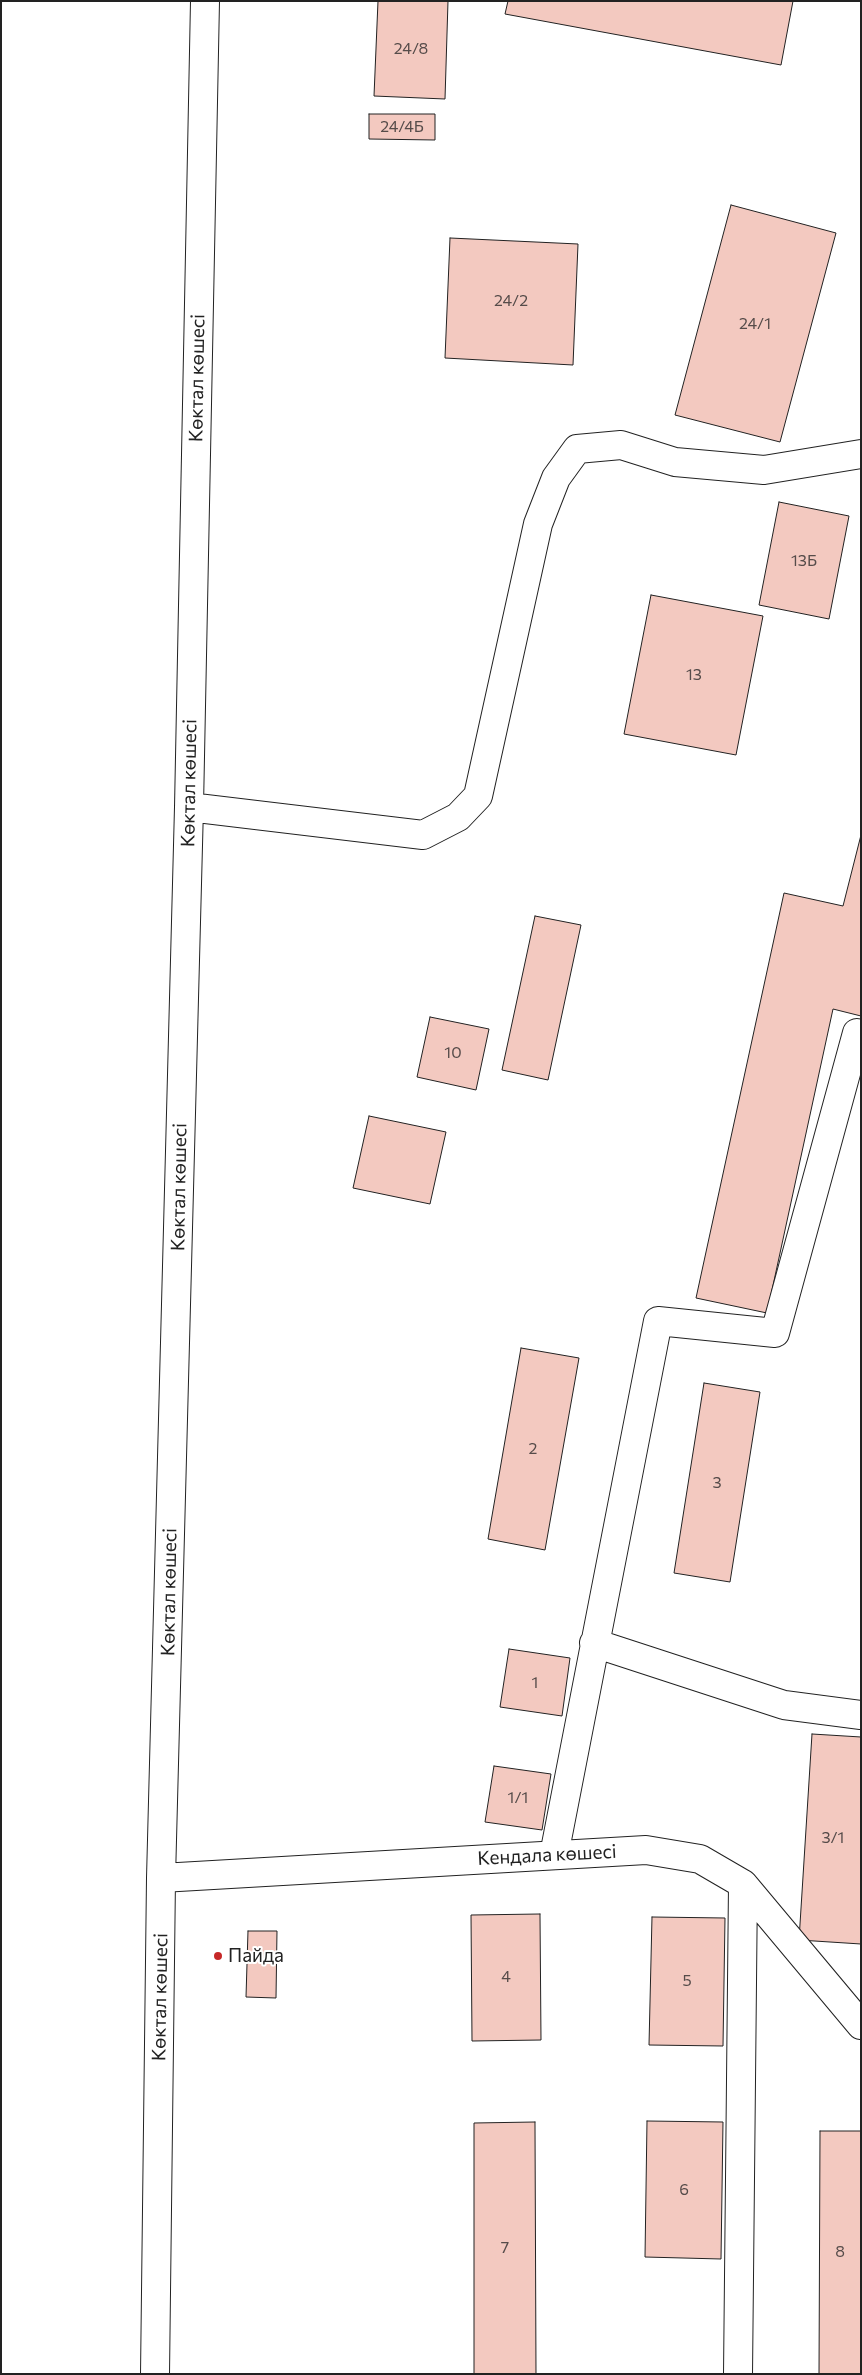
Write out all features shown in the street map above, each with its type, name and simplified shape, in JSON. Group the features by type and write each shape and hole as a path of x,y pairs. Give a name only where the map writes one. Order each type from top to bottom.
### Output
{"street":[{"name":"Көктал көшесі","path":"155,2374 161,1878 189,807 205,1"},
{"path":"189,807 423,836 458,817 478,796 538,524 556,478 577,449 621,445 675,462 764,470 861,454"},
{"path":"554,1855 658,1321 775,1333 858,1033"},
{"path":"594,1643 784,1705 861,1714"},
{"name":"Кендала көшесі","path":"161,1878 646,1850 700,1859 743,1884 861,2025"},
{"path":"738,2374 743,1884"}],"building":[{"path":"378,1 448,1 445,99 374,96"},
{"path":"508,1 793,1 781,65 505,14"},
{"path":"369,114 435,114 435,140 369,139"},
{"path":"731,205 836,233 780,442 675,415"},
{"path":"450,238 578,244 573,365 445,358"},
{"path":"779,502 849,516 829,619 759,605"},
{"path":"651,595 763,616 736,755 624,734"},
{"path":"861,835 861,1016 833,1009 767,1313 696,1298 784,893 843,906"},
{"path":"535,916 581,925 548,1080 502,1070"},
{"path":"430,1017 489,1029 476,1090 417,1077"},
{"path":"369,1116 446,1132 430,1204 353,1188"},
{"path":"521,1348 579,1358 545,1550 488,1539"},
{"path":"704,1383 760,1392 730,1582 674,1573"},
{"path":"509,1649 570,1658 562,1716 500,1707"},
{"path":"812,1734 861,1737 861,1944 799,1940"},
{"path":"494,1766 551,1774 542,1830 485,1822"},
{"path":"540,1914 541,2040 472,2041 471,1915"},
{"path":"652,1917 725,1918 723,2046 649,2045"},
{"path":"248,1931 277,1931 276,1998 246,1997"},
{"path":"647,2121 723,2122 721,2259 645,2257"},
{"path":"535,2122 536,2374 474,2374 474,2123"},
{"path":"820,2131 861,2131 861,2374 819,2374"}],"place":[{"name":"Пайда","path":"218,1956"}]}
